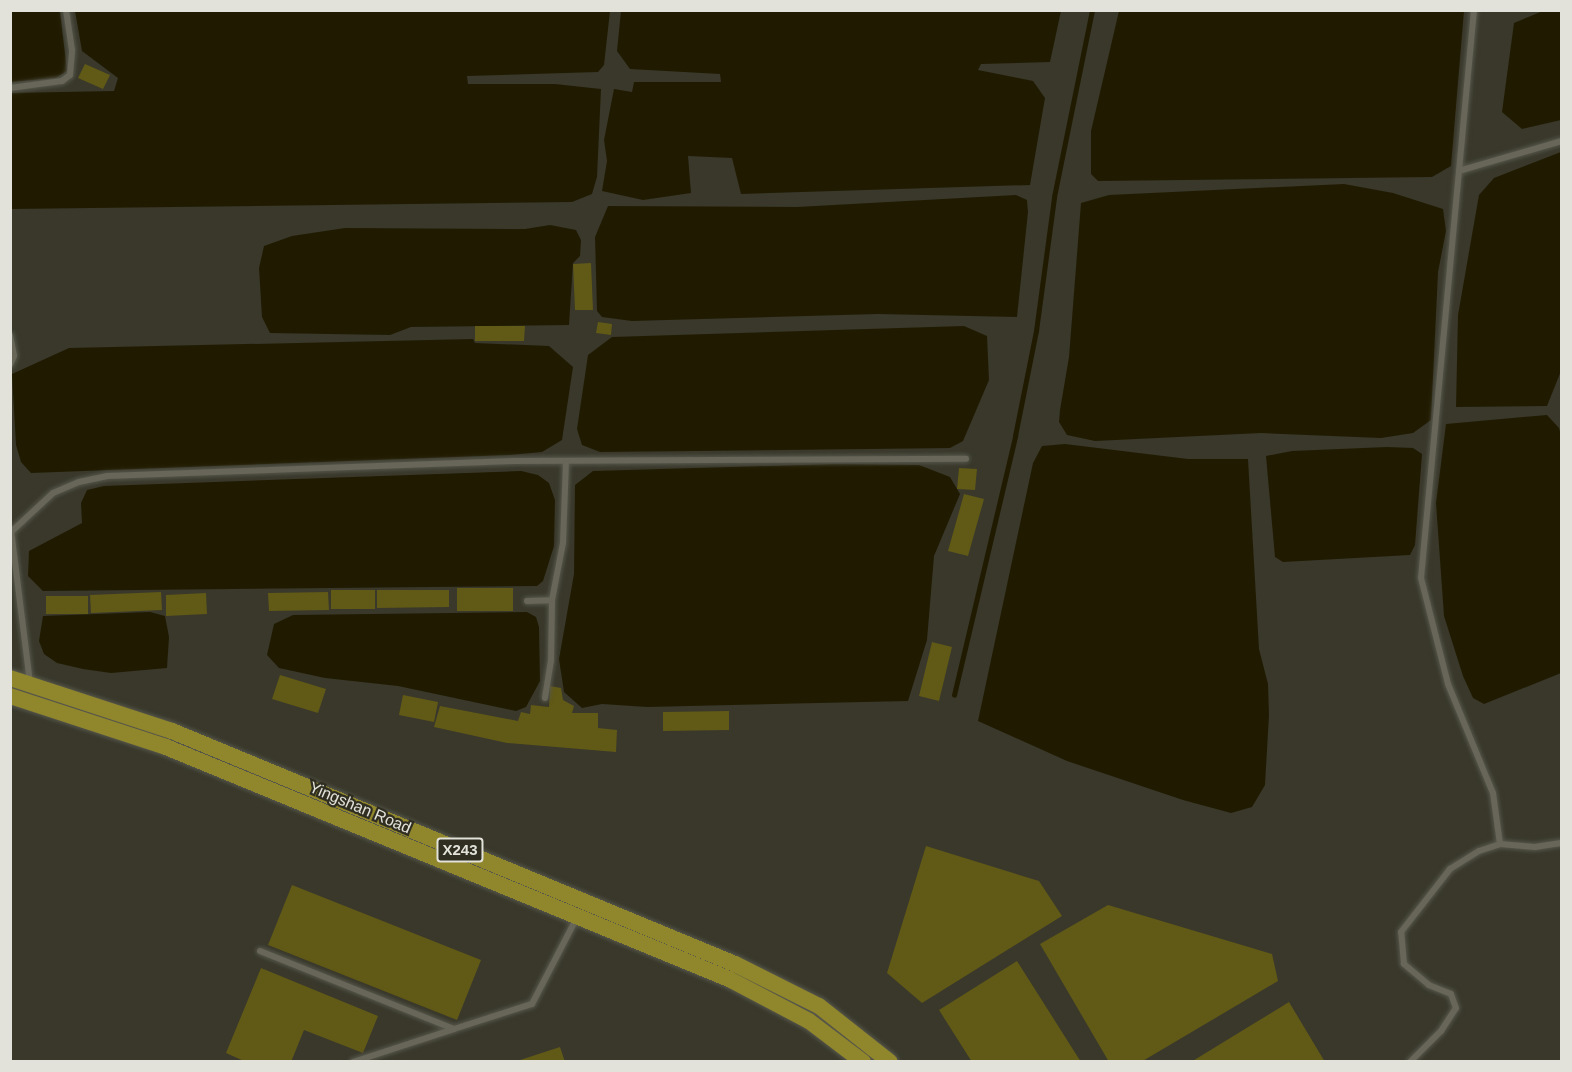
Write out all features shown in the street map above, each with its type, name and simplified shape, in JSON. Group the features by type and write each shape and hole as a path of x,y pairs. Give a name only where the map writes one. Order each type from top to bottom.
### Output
{"main road":[{"name":"Yingshan Road","path":"10,678 172,731 746,969 819,1006 890,1062"},
{"name":"Yingshan Road","path":"10,696 166,747 770,998 863,1062"}],"lane":[{"path":"10,88 62,81 70,75 72,50 66,10"},
{"path":"1474,10 1462,170 1448,267 1443,368 1424,515 1421,578 1448,684 1493,793 1500,844"},
{"path":"1462,170 1562,141"},
{"path":"10,335 14,356 10,365"},
{"path":"11,532 53,493 107,476 513,461 566,463 966,459"},
{"path":"545,698 551,660 552,600 563,543 566,463"},
{"path":"10,526 30,684"},
{"path":"527,601 552,600"},
{"path":"1410,1062 1441,1031 1456,1008 1451,994 1429,985 1404,964 1401,932 1450,869 1500,844 1536,847 1561,843"},
{"path":"353,1062 532,1004 577,917"},
{"path":"260,951 454,1029"}],"shaded area":[{"path":"11,10 60,11 67,71 56,78 11,82"},
{"path":"75,11 610,11 604,65 598,72 467,76 468,84 555,84 601,89 597,177 592,194 572,202 11,209 11,93 114,91 118,78 82,51"},
{"path":"621,11 1061,11 1050,62 981,64 978,70 1033,81 1045,98 1030,185 741,194 732,158 688,156 691,193 643,200 602,191 607,161 604,140 614,89 632,92 634,82 721,82 720,74 630,69 617,51"},
{"path":"1119,11 1464,11 1451,166 1432,177 1098,181 1091,174 1091,131"},
{"path":"1543,11 1561,11 1561,120 1522,129 1502,112 1514,23"},
{"path":"1561,152 1561,371 1547,406 1456,407 1458,315 1479,195 1494,178"},
{"path":"1344,184 1393,193 1443,209 1446,231 1438,272 1431,420 1413,433 1381,438 1261,433 1095,441 1067,435 1059,422 1069,357 1081,203 1109,195"},
{"path":"1016,195 1027,200 1028,212 1017,317 878,314 632,321 602,317 597,311 595,237 608,206 797,207"},
{"path":"550,225 576,230 581,240 580,256 573,263 569,325 411,327 390,335 270,333 262,317 259,268 264,246 292,236 345,228 525,229"},
{"path":"964,326 987,336 989,380 963,441 950,448 600,452 582,445 577,429 588,355 612,337"},
{"path":"473,339 475,343 549,346 573,367 562,440 542,452 510,455 31,473 21,462 16,445 12,374 69,348"},
{"path":"1547,415 1559,428 1562,439 1561,673 1484,704 1473,698 1463,676 1444,616 1436,503 1446,424"},
{"path":"1065,444 1188,459 1248,459 1259,649 1268,684 1269,715 1265,785 1252,807 1231,813 1183,800 1067,761 978,721 1033,463 1042,446"},
{"path":"1413,448 1422,454 1415,545 1410,555 1283,562 1275,557 1266,456 1292,451"},
{"path":"836,464 919,465 950,477 960,494 934,556 927,640 908,701 647,707 602,704 582,708 564,692 559,659 574,574 575,485 593,471"},
{"path":"521,471 538,475 549,483 555,500 554,546 543,581 537,586 43,591 28,576 29,551 82,523 81,503 87,490 104,486"},
{"path":"150,612 165,616 169,637 167,668 111,673 83,669 57,663 44,654 39,641 43,616"},
{"path":"527,612 536,617 539,627 540,681 526,707 516,711 398,686 325,678 279,668 267,655 274,624 293,615"}],"building":[{"path":"85,64 110,75 103,89 78,78"},
{"path":"591,263 593,310 575,310 573,264"},
{"path":"598,322 612,324 611,335 596,333"},
{"path":"475,326 525,326 524,341 475,341"},
{"path":"959,468 977,469 975,490 957,489"},
{"path":"964,494 984,499 968,556 948,551"},
{"path":"457,588 513,588 513,611 457,611"},
{"path":"331,590 375,590 375,609 331,609"},
{"path":"377,590 449,590 449,607 377,608"},
{"path":"161,592 162,610 91,613 90,595"},
{"path":"328,592 329,610 269,611 268,593"},
{"path":"206,593 207,614 166,616 166,595"},
{"path":"46,596 88,596 88,614 46,614"},
{"path":"932,642 952,647 939,701 919,696"},
{"path":"280,675 326,689 318,713 272,699"},
{"path":"550,686 561,688 563,700 574,706 572,713 598,713 598,728 617,730 616,752 507,743 434,727 440,706 518,721 521,712 530,714 531,705 549,707"},
{"path":"403,695 438,702 434,722 399,715"},
{"path":"729,711 729,730 663,731 663,712"},
{"path":"926,846 1039,881 1062,916 922,1003 887,973"},
{"path":"292,885 481,960 457,1020 268,945"},
{"path":"1108,905 1272,954 1278,981 1141,1062 1109,1062 1040,944"},
{"path":"1017,961 1081,1062 972,1062 939,1010"},
{"path":"261,968 378,1016 363,1053 304,1030 291,1062 246,1062 226,1053"},
{"path":"1289,1002 1325,1062 1191,1062"},
{"path":"560,1047 565,1062 517,1062 517,1061"}],"waterway":[{"path":"954,695 1015,436 1036,331 1054,197 1092,10"}]}
